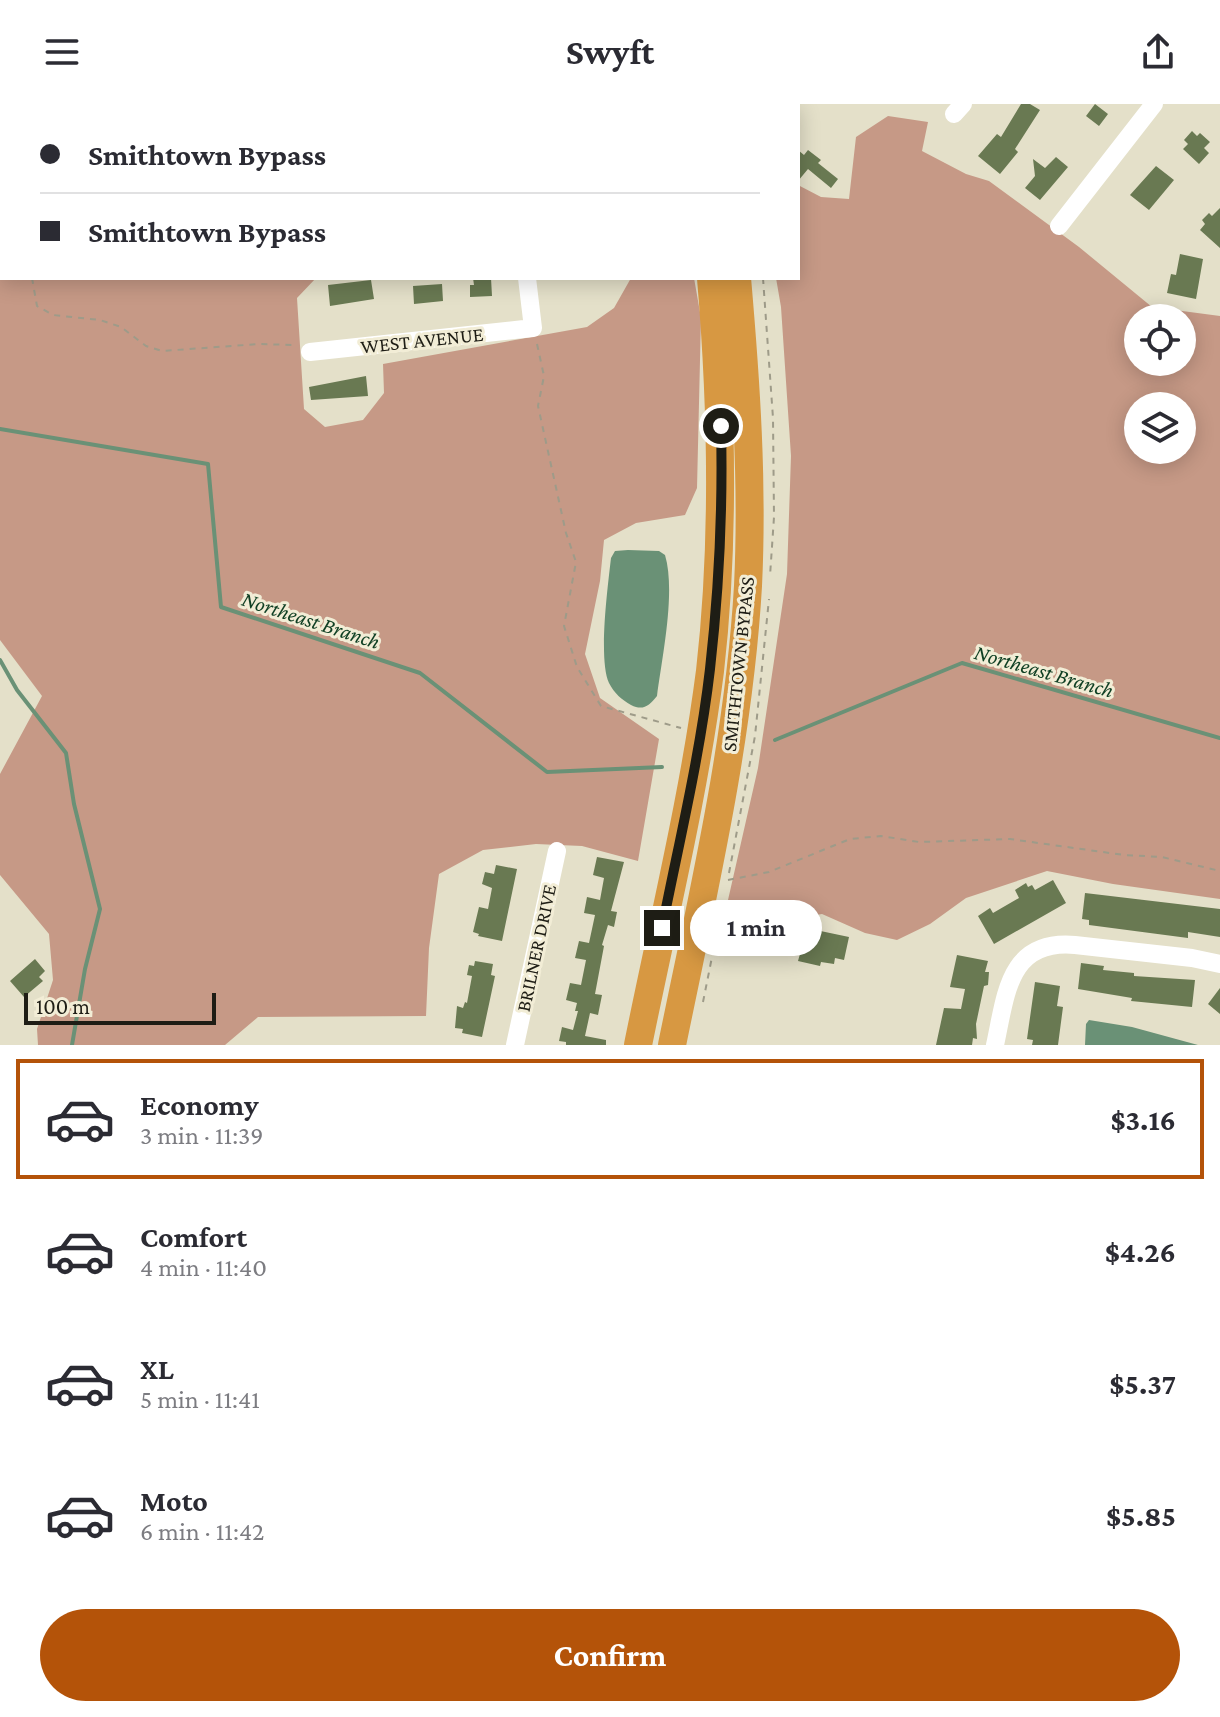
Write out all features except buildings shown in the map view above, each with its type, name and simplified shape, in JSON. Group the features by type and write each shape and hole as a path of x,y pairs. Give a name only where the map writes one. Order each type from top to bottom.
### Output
{"highway":[{"name":"SMITHTOWN BYPASS","path":"638,1045 697,753 713,636 721,459 711,280"},
{"name":"SMITHTOWN BYPASS","path":"672,1045 733,731 748,589 750,487 746,381 737,280"}],"street":[{"path":"1059,226 1154,104"},
{"path":"527,280 533,328"},
{"name":"WEST AVENUE","path":"310,352 533,328"},
{"name":"BRILNER DRIVE","path":"515,1045 557,851"},
{"path":"995,1045 1010,978 1017,965 1043,947 1058,943 1220,964"}],"path":[{"path":"32,280 37,306 53,315 100,320 121,327 146,346 162,351 259,344 297,345 310,352"},
{"path":"533,328 544,376 538,406 566,533 576,562 564,626 577,667 601,706 682,729"},
{"path":"728,880 769,872 850,839 881,836 919,842 1010,839 1124,855 1162,857 1220,871"},
{"path":"713,954 716,939"}],"shaded area":[{"path":"888,116 928,122 922,151 966,174 989,181 1079,247 1148,304 1124,304 1124,376 1196,376 1196,313 1220,316 1220,899 1047,871 966,898 930,924 897,940 865,933 822,914 752,926 728,900 758,768 787,574 791,456 776,280 800,280 800,186 821,197 849,199 856,137"},
{"path":"0,280 314,280 297,298 304,409 325,427 363,420 384,393 383,364 587,327 614,308 630,280 694,280 701,318 697,488 685,515 636,523 604,540 600,581 585,654 600,698 659,739 638,861 582,846 536,844 483,850 439,874 429,948 426,1016 258,1017 225,1045 38,1045 37,1029 53,980 49,934 0,875 0,774 42,696 0,640"},
{"path":"615,551 659,551 665,555 668,570 667,625 657,696 642,707 628,703 613,690 604,657 611,558"},
{"path":"1089,1020 1132,1027 1198,1045 1085,1045"}],"waterway":[{"name":"Northeast Branch","path":"0,429 208,464 221,607 420,673 547,772 662,767"},
{"path":"0,660 17,690 66,753 74,804 100,909 85,969 72,1045"},
{"name":"Northeast Branch","path":"775,740 962,663 1220,738"}],"route":[{"path":"662,928 710,672 720,532 721,426"}]}
